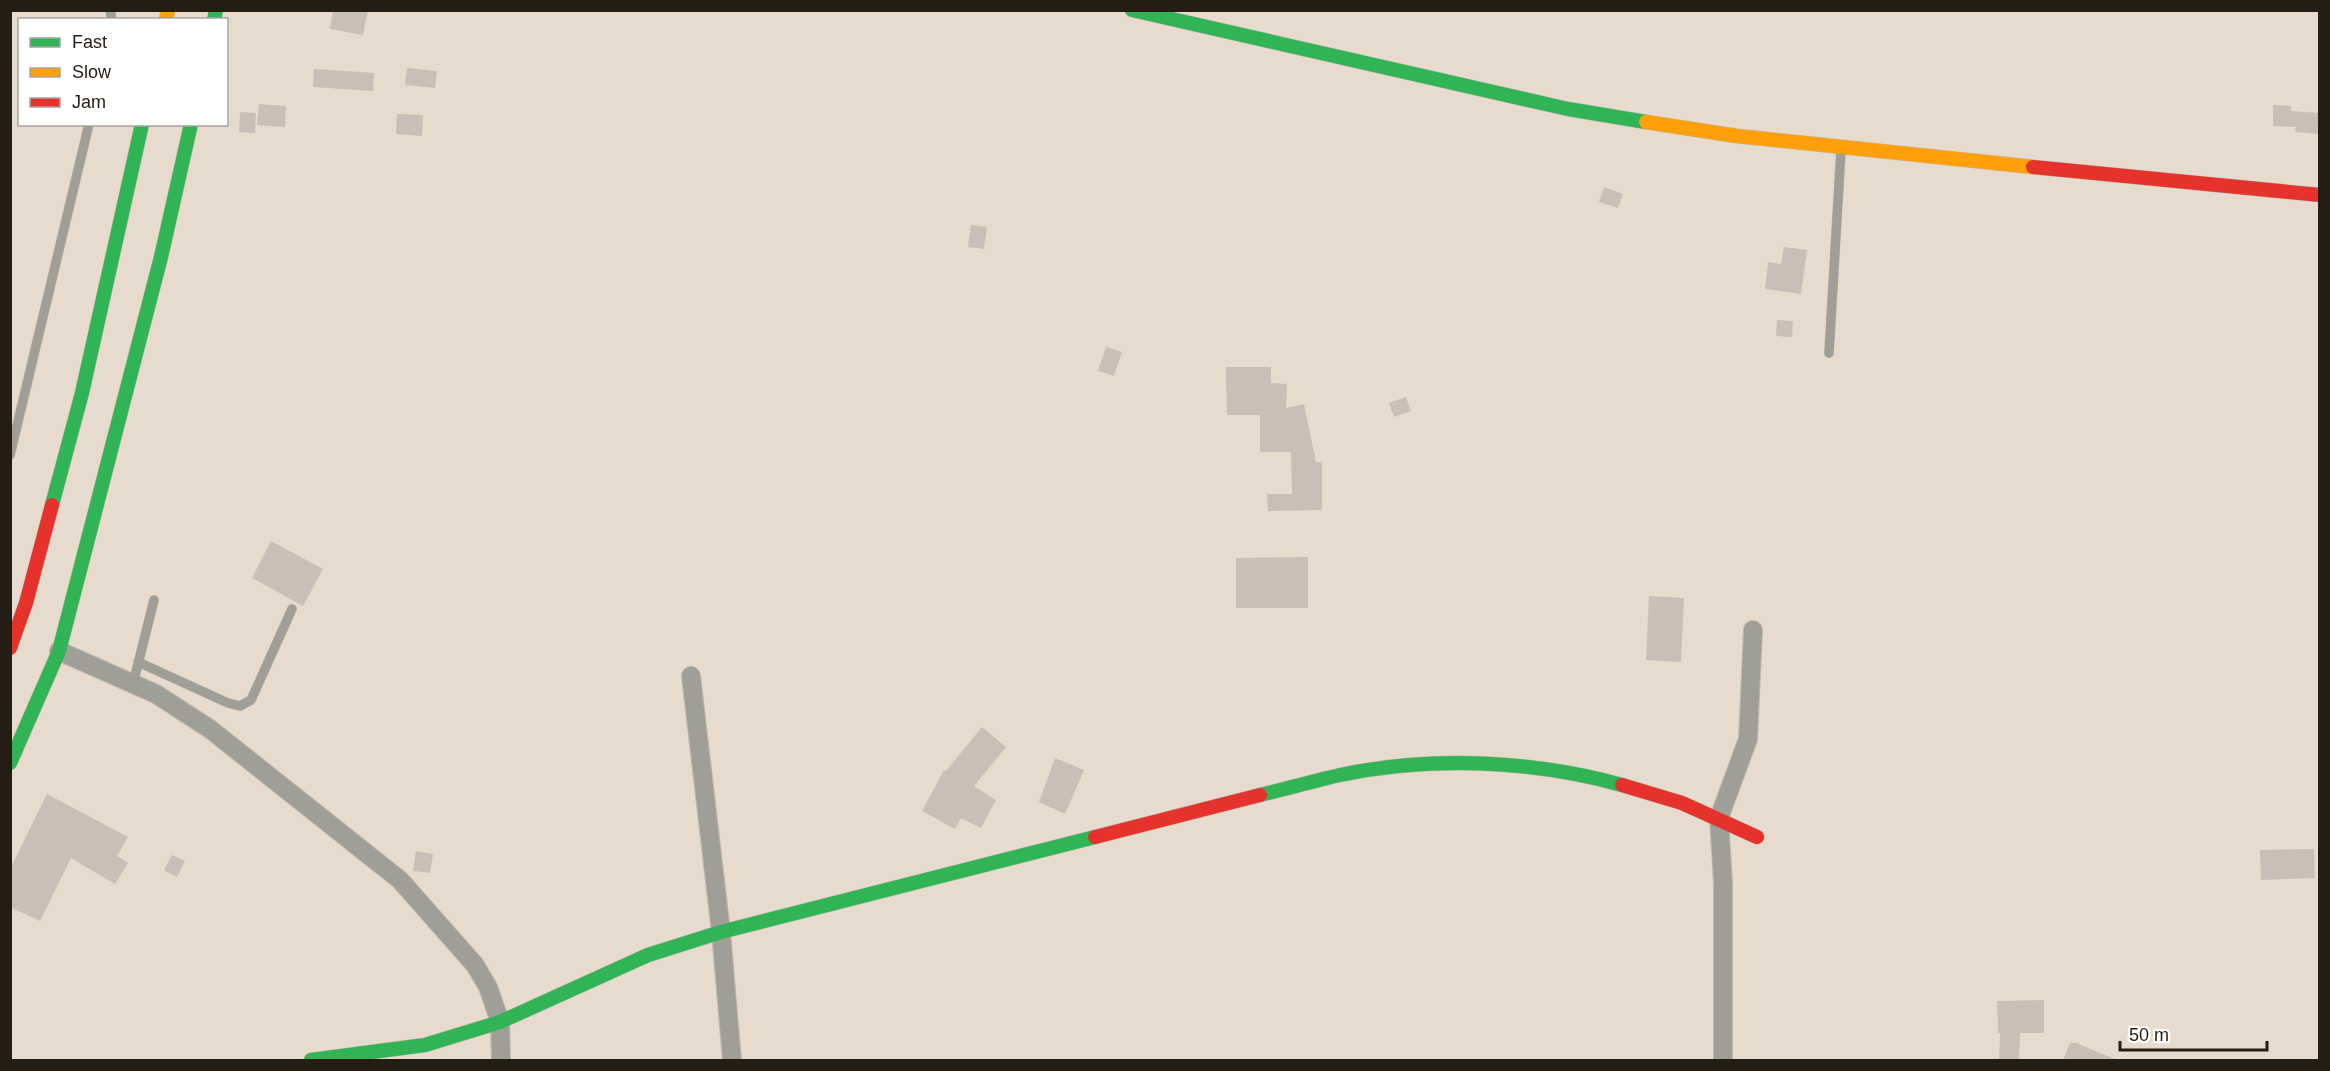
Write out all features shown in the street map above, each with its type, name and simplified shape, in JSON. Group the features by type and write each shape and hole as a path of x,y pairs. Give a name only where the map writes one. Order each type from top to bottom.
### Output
{"street":[{"path":"1132,10 1568,109 1737,135 1841,147 2319,195"},
{"path":"10,648 26,603 82,393 142,126"},
{"path":"10,763 59,651 161,257 191,126"},
{"path":"1723,1060 1723,883 1719,818 1748,739 1753,630"},
{"path":"59,651 156,694 210,729 400,880 475,965 488,987 500,1022 501,1060"},
{"path":"691,676 721,932 732,1060"},
{"path":"311,1060 425,1045 500,1022 648,955 721,932 1340,775 1399,766 1453,765 1551,770 1612,783 1681,803 1719,818 1757,837"}],"lane":[{"path":"10,455 89,126"},
{"path":"1829,353 1841,147"},
{"path":"133,684 154,600"},
{"path":"138,662 228,703 240,706 251,700 292,609"}],"building":[{"path":"333,10 368,10 363,35 330,29"},
{"path":"407,68 437,71 435,88 405,85"},
{"path":"314,69 374,73 373,91 313,87"},
{"path":"259,104 286,106 285,127 257,125"},
{"path":"2273,105 2291,106 2291,111 2319,113 2319,134 2295,132 2296,127 2273,126"},
{"path":"240,112 256,113 255,133 239,132"},
{"path":"397,114 423,115 422,136 396,134"},
{"path":"1604,187 1623,194 1618,208 1599,202"},
{"path":"971,225 987,227 984,249 968,247"},
{"path":"1784,247 1807,250 1801,294 1765,289 1768,262 1781,264"},
{"path":"1777,320 1793,321 1792,337 1776,336"},
{"path":"1106,347 1122,352 1114,376 1098,371"},
{"path":"1226,367 1271,367 1271,383 1287,384 1286,408 1304,404 1316,462 1322,462 1322,510 1268,511 1267,494 1292,494 1291,452 1260,452 1260,415 1227,415"},
{"path":"1406,397 1411,411 1394,417 1389,403"},
{"path":"271,541 323,569 303,606 252,578"},
{"path":"1308,557 1308,608 1236,608 1236,558"},
{"path":"1649,596 1684,598 1681,662 1646,660"},
{"path":"982,727 1006,747 974,786 996,800 981,828 961,818 955,829 922,811 944,770 946,771"},
{"path":"1055,758 1084,770 1065,814 1039,802"},
{"path":"47,794 128,837 117,856 128,863 115,884 71,858 40,921 10,907 10,869"},
{"path":"2314,849 2315,878 2261,880 2260,850"},
{"path":"416,851 433,854 430,873 413,871"},
{"path":"172,855 185,861 177,877 164,870"},
{"path":"2044,1000 2044,1033 2020,1033 2019,1060 1999,1060 2000,1033 1998,1033 1997,1001"},
{"path":"2070,1043 2076,1043 2117,1060 2063,1060"}],"traffic: fast":[{"path":"214,18 216,10"},
{"path":"1132,10 1568,109 1646,122"},
{"path":"52,505 82,393 142,126"},
{"path":"10,763 59,651 161,257 191,126"},
{"path":"1260,795 1340,775 1375,769 1445,763 1553,770 1622,785"},
{"path":"311,1060 425,1045 500,1022 648,955 721,932 1095,837"}],"traffic: slow":[{"path":"166,18 168,10"},
{"path":"1646,122 1737,136 2033,167"}],"traffic: jam":[{"path":"2033,167 2320,195"},
{"path":"10,648 26,603 52,505"},
{"path":"1622,785 1682,803 1757,837"},
{"path":"1095,837 1260,795"}]}
